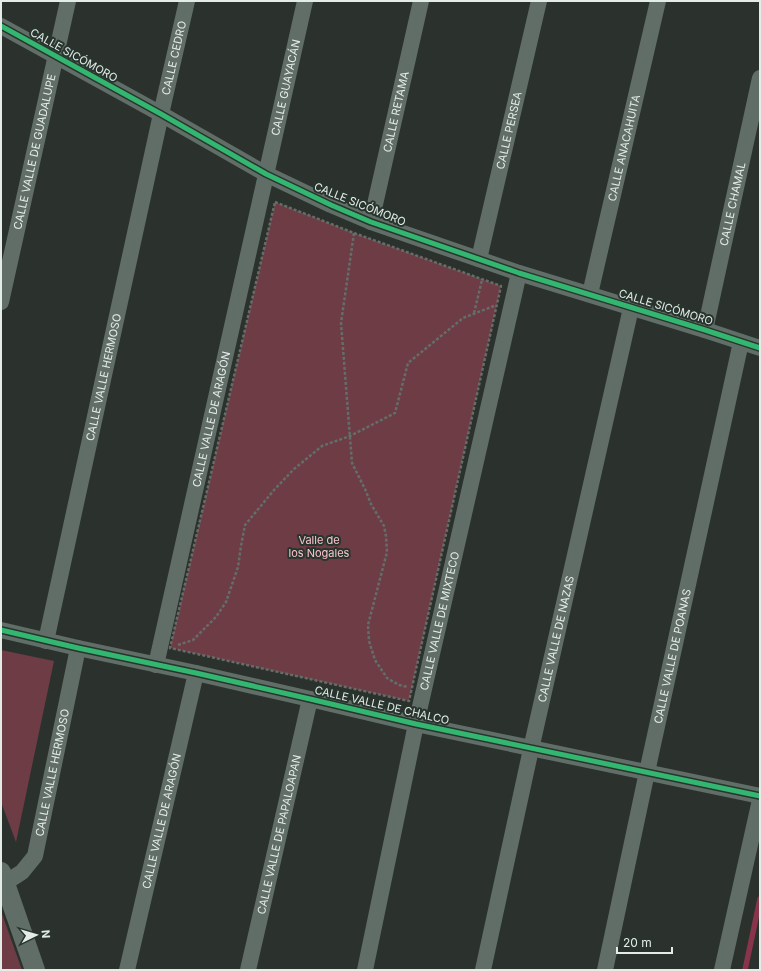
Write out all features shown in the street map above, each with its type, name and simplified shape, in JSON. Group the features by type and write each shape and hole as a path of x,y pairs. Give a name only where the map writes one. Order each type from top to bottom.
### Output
{"street":[{"name":"CALLE VALLE DE GUADALUPE","path":"1,302 68,1"},
{"name":"CALLE CEDRO","path":"160,114 187,1"},
{"name":"CALLE GUAYACÁN","path":"266,174 305,1"},
{"name":"CALLE RETAMA","path":"371,222 421,1"},
{"name":"CALLE PERSEA","path":"480,259 539,1"},
{"name":"CALLE ANACAHUITA","path":"590,294 658,1"},
{"name":"CALLE SICÓMORO","path":"1,26 266,174 371,222 519,273 760,348"},
{"name":"CALLE CHAMAL","path":"705,330 760,78"},
{"name":"CALLE VALLE HERMOSO","path":"46,641 160,114"},
{"name":"CALLE VALLE DE ARAGÓN","path":"156,665 266,174"},
{"name":"CALLE VALLE DE MIXTECO","path":"365,970 416,724 519,273"},
{"name":"CALLE VALLE DE NAZAS","path":"483,970 531,749 631,308"},
{"name":"CALLE VALLE DE POANAS","path":"605,970 741,342"},
{"name":"CALLE VALLE DE CHALCO","path":"1,630 416,724 760,796"},
{"name":"CALLE VALLE HERMOSO","path":"3,878 22,872 35,856 78,648"},
{"name":"CALLE VALLE DE ARAGÓN","path":"128,970 196,673"},
{"name":"CALLE VALLE DE PAPALOAPAN","path":"248,970 310,699"},
{"path":"722,970 760,800"},
{"path":"3,878 35,970"}],"path":[{"path":"275,202 354,233 501,286 409,701 170,648 275,202"},
{"path":"354,233 341,323 352,463 371,504 384,526 387,552 368,625 368,641 375,660 387,678 399,685 412,688"},
{"path":"474,314 482,280"},
{"path":"170,648 193,640 216,617 226,602 238,567 245,525 274,490 294,469 322,446 350,436 394,413 408,364 463,318 497,306"}],"green space":[{"name":"Valle de los Nogales","path":"275,202 354,233 501,286 409,701 170,648"},
{"path":"1,650 54,661 16,842 1,802"},
{"path":"1,911 22,970 1,970"}],"waterway":[{"path":"745,970 760,899"}],"cycle path":[{"path":"1,26 266,174 371,222 519,273 760,348"},
{"path":"1,630 416,724 760,796"}]}
